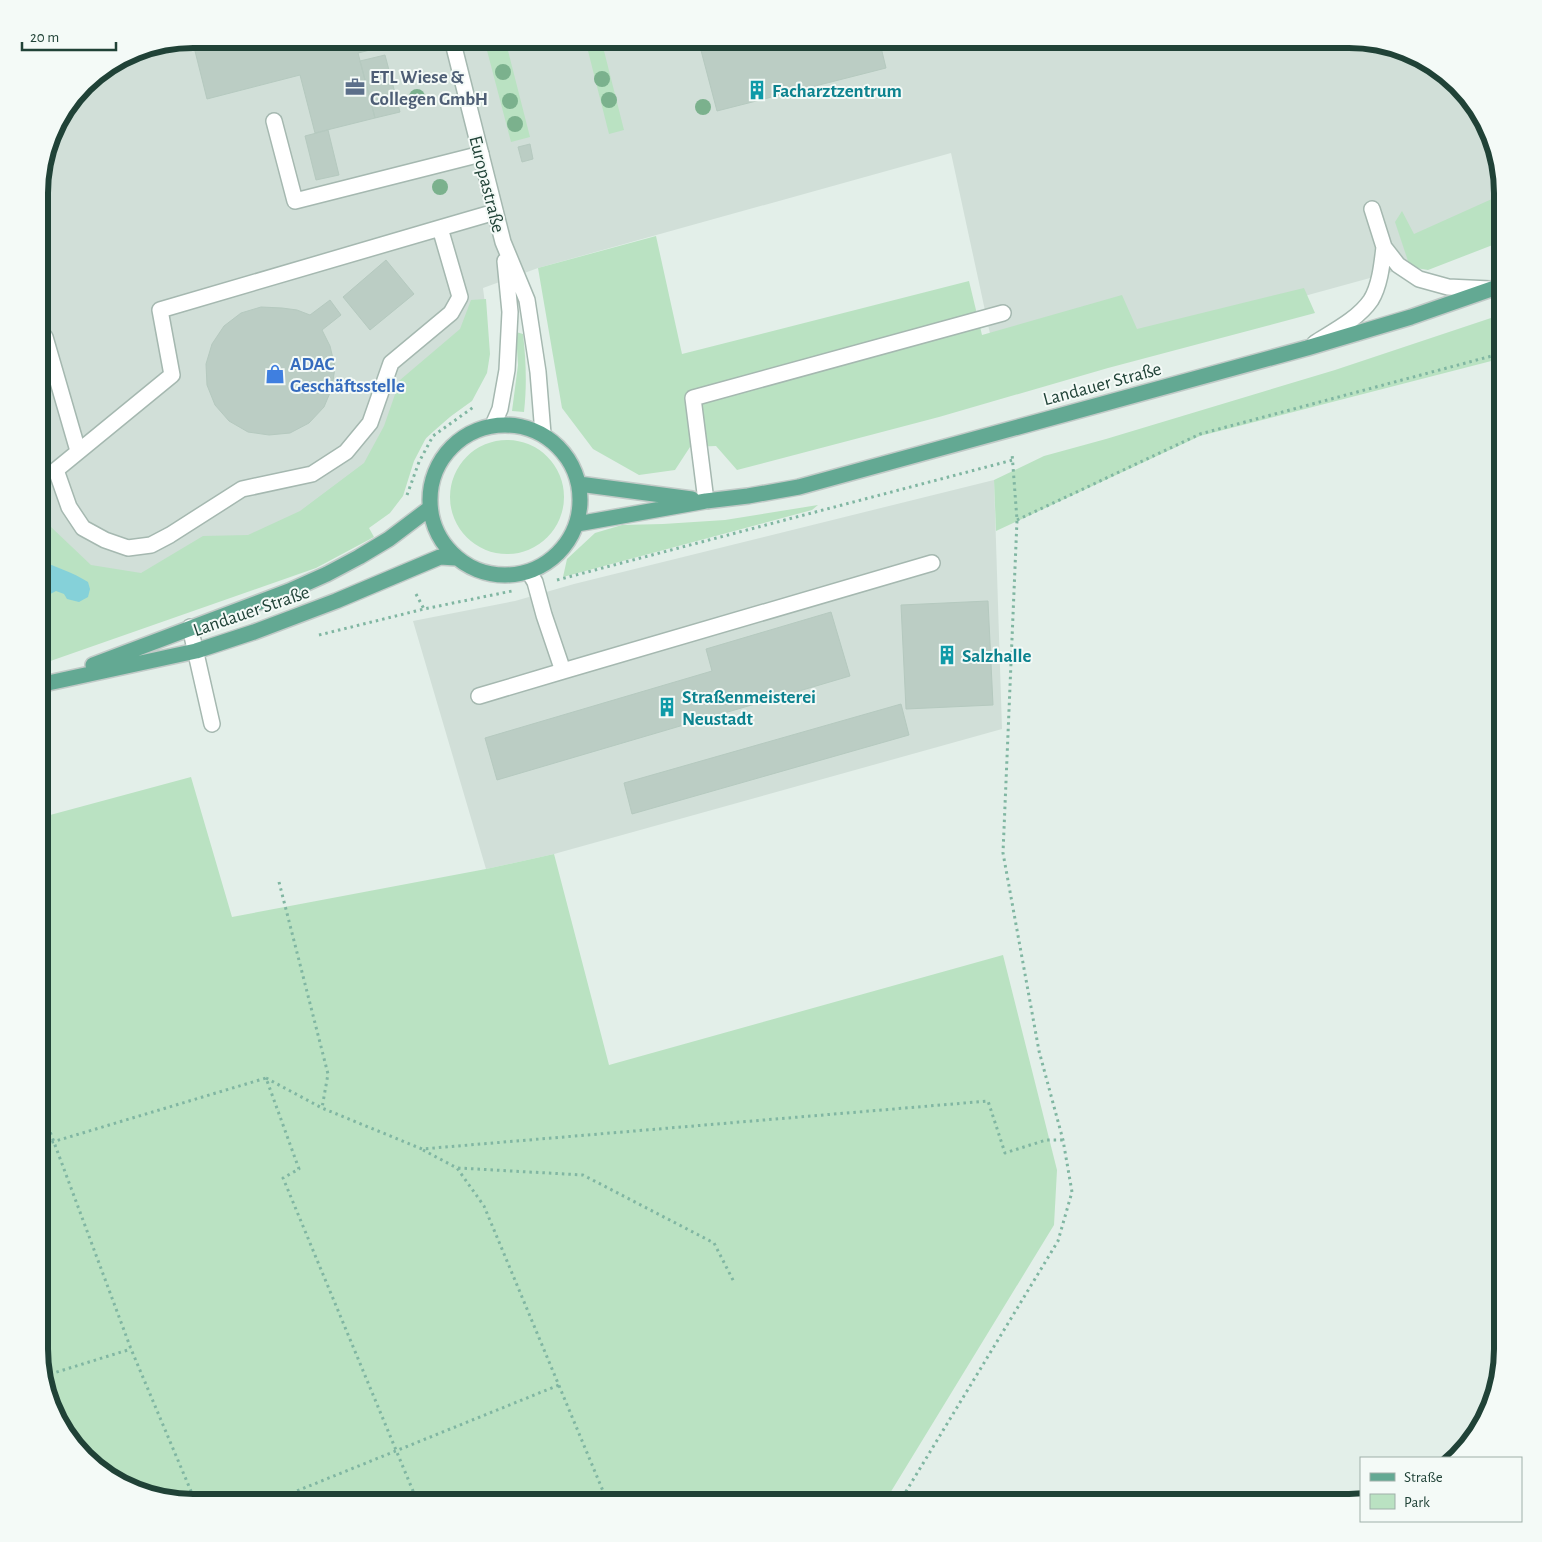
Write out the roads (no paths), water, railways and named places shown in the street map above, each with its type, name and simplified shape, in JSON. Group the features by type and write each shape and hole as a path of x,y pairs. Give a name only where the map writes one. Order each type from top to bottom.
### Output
{"main road":[{"name":"Landauer Straße","path":"577,524 799,487 1307,348 1410,317 1494,288"},
{"path":"493,425 519,426 543,434 559,447 568,458 579,484 580,511 570,540 545,565 529,572 510,576 490,575 472,568 456,558 443,544 435,527 430,508 431,486 439,464 453,446 472,433 493,425"},
{"name":"Landauer Straße","path":"579,484 706,501"},
{"name":"Landauer Straße","path":"48,682 289,591 327,574 389,539 430,508"},
{"name":"Landauer Straße","path":"48,682 196,651 254,632 336,601 440,557 456,558"}],"street":[{"name":"Europastraße","path":"454,48 503,242 526,300 538,372 543,434"},
{"path":"274,121 295,201 480,154"},
{"path":"1372,209 1384,247 1398,264 1419,279 1448,287 1494,287"},
{"path":"440,228 460,297 451,313 392,363 370,423 346,452 312,474 242,489 151,545 128,548 105,540 83,528 69,507 56,470 172,375 160,310 440,228 495,212"},
{"name":"Europastraße","path":"493,425 500,409 507,370 510,312 503,242"},
{"path":"1307,348 1357,315 1371,300 1381,271 1384,247"},
{"path":"706,501 693,398 1003,313"},
{"path":"48,347 78,451"},
{"path":"478,696 932,563"},
{"path":"529,572 536,586 564,671"},
{"path":"190,627 212,724"}],"water":[{"path":"48,563 70,572 88,582 90,589 88,597 79,602 67,599 64,594 56,591 48,595"}],"place":[{"name":"ETL Wiese & Collegen GmbH","path":"355,87"},
{"name":"Facharztzentrum","path":"757,90"},
{"name":"ADAC Geschäftsstelle","path":"275,374"},
{"name":"Salzhalle","path":"947,655"},
{"name":"Straßenmeisterei Neustadt","path":"667,707"}]}
